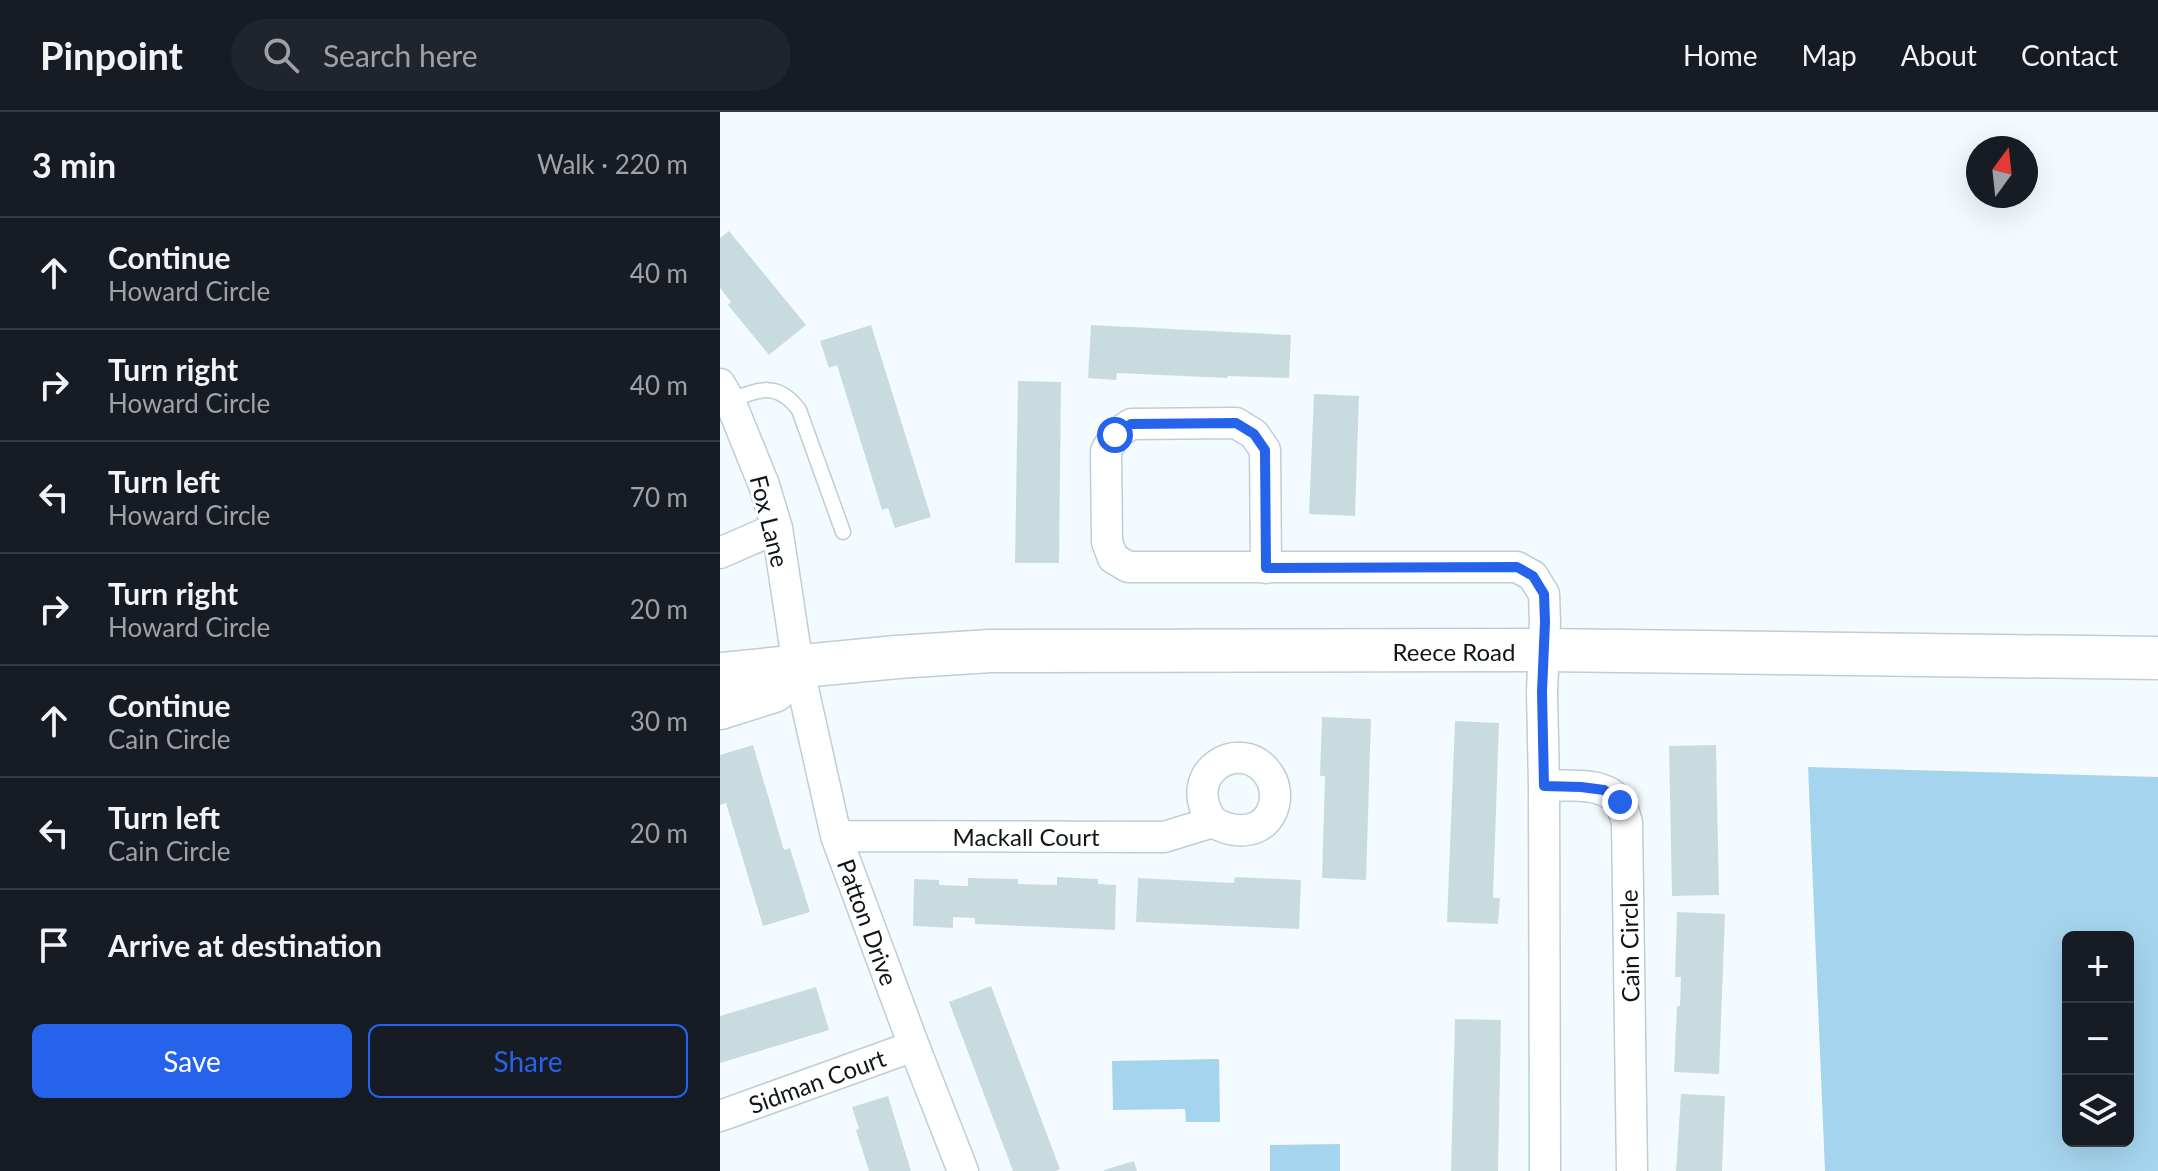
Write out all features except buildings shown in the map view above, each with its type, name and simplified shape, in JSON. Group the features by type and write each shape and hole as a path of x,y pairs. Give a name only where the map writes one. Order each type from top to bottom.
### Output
{"main road":[{"name":"Reece Road","path":"720,674 990,651 1544,650 2158,658"},
{"path":"720,708 774,691 798,666"}],"street":[{"name":"Fox Lane","path":"725,392 764,485 777,528 798,666"},
{"path":"1266,568 1265,450 1254,434 1236,423 1131,424 1115,435 1106,451 1107,542 1113,558 1128,567 1266,568 1517,567 1533,576 1544,594 1545,1171"},
{"path":"720,553 777,528"},
{"name":"Patton Drive","path":"798,666 836,836 963,1171"},
{"name":"Cain Circle","path":"1544,786 1604,790 1620,802 1627,822 1632,1171"},
{"name":"Mackall Court","path":"836,836 1164,837 1213,822"},
{"name":"Sidman Court","path":"720,1116 914,1046"}],"lane":[{"path":"725,392 775,390 790,397 799,410 843,532"}],"shaded area":[{"path":"1808,767 2158,777 2158,1171 1825,1171"},
{"path":"1219,1059 1220,1122 1186,1122 1185,1109 1113,1110 1112,1061"},
{"path":"1340,1144 1340,1171 1270,1171 1270,1145"}],"route":[{"path":"1115,435 1131,424 1236,423 1254,434 1265,450 1266,568 1517,567 1533,576 1544,594 1544,786 1604,790 1620,802"}]}
